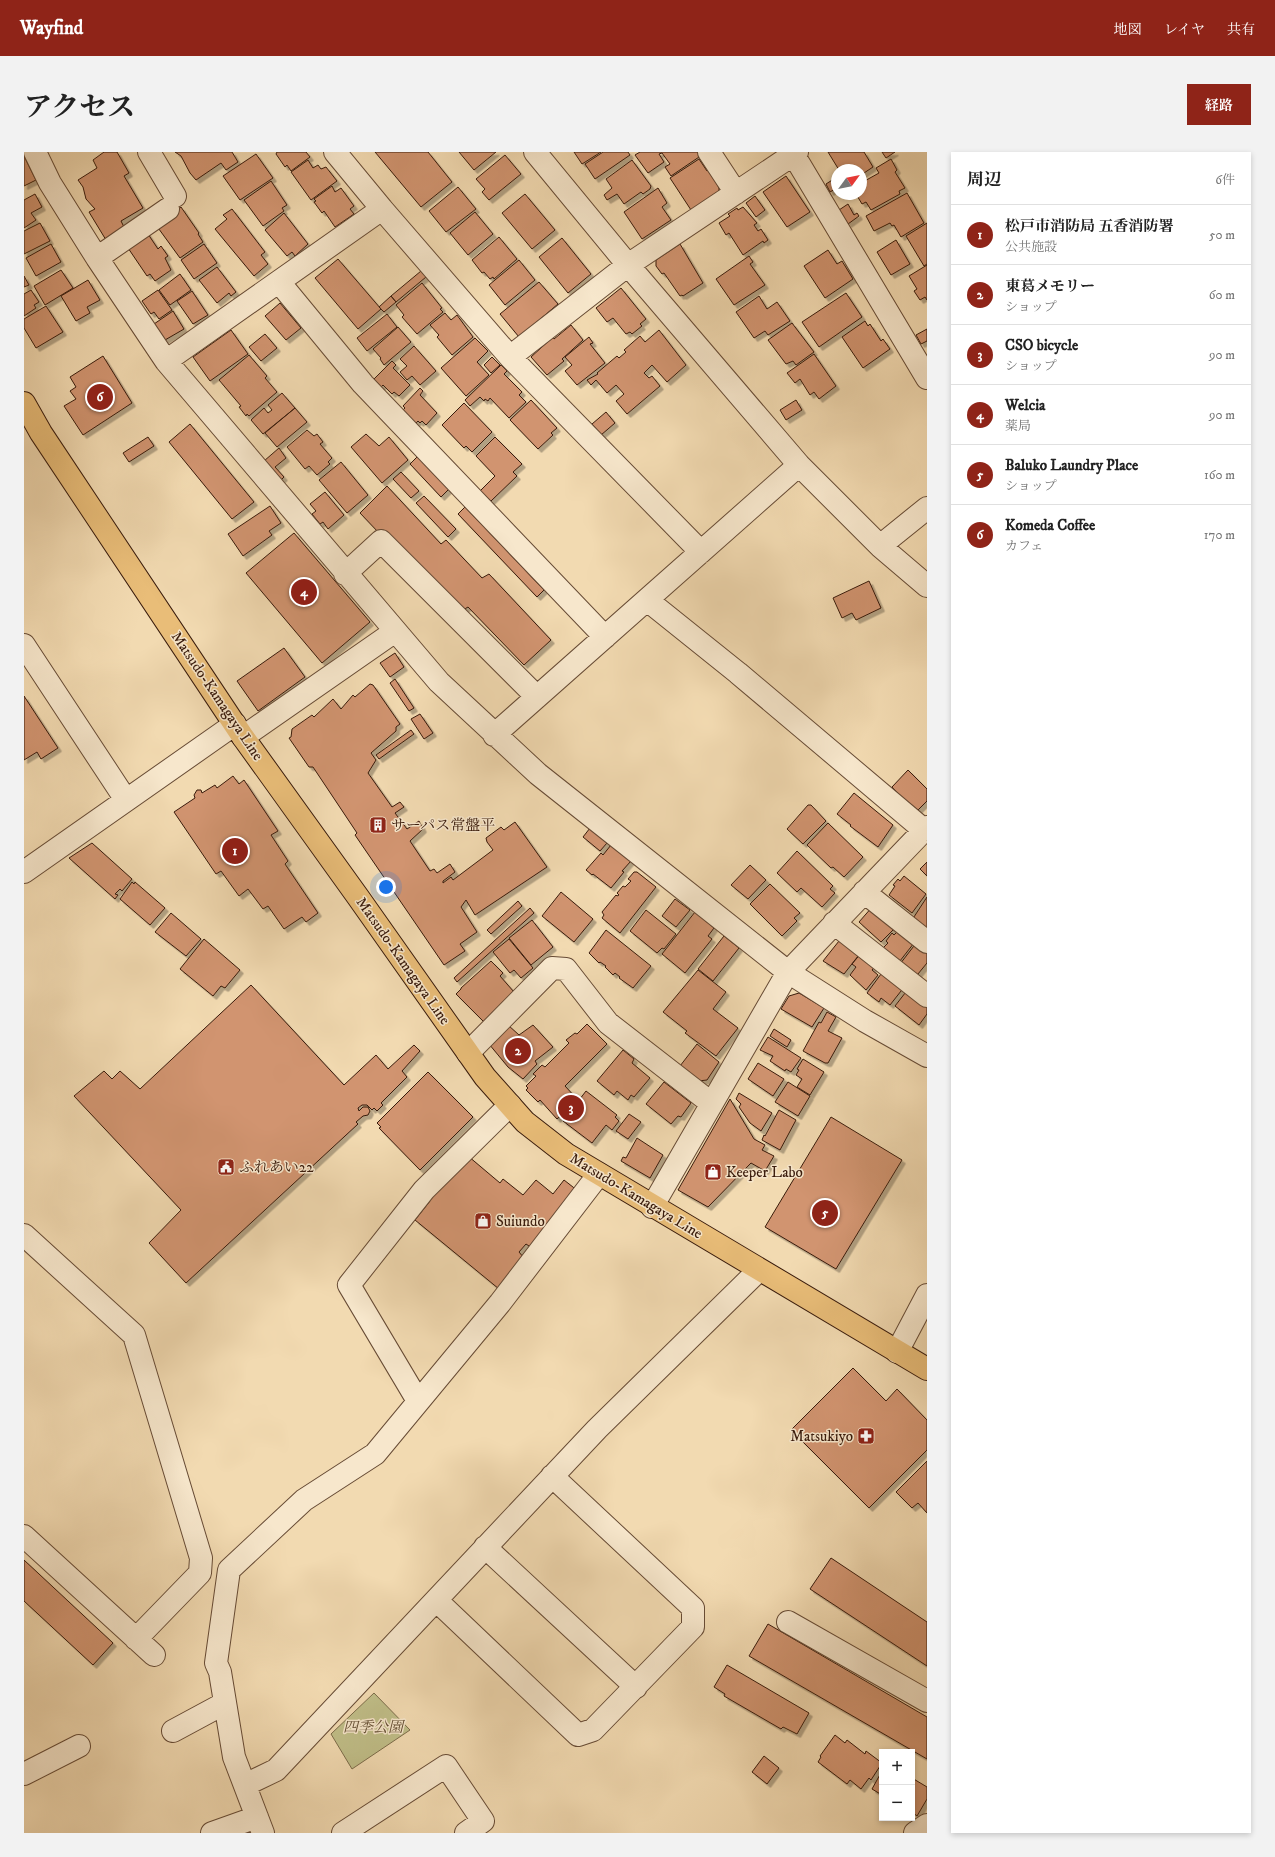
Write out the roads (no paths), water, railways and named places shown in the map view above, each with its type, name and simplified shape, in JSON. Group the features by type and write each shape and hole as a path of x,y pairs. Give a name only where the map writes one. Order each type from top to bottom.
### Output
{"main road":[{"name":"Matsudo-Kamagaya Line","path":"24,403 41,433 239,730 485,1077 525,1122 566,1154 598,1174 927,1369"}],"street":[{"path":"36,152 50,182 97,258 166,361 394,632 438,682 538,774 788,972 865,1021 923,1047"},
{"path":"97,258 172,202 149,152"},
{"path":"335,152 382,209 510,357 701,552"},
{"path":"535,152 628,265 799,465 880,546 927,586"},
{"path":"708,152 736,193"},
{"path":"510,357 628,265 794,153 927,378"},
{"path":"166,361 382,209"},
{"path":"279,282 363,384 605,637"},
{"path":"494,735 799,465"},
{"path":"880,546 927,508"},
{"path":"345,574 381,541 537,697"},
{"path":"647,600 738,673 926,829 788,972 652,1207"},
{"path":"24,872 126,800 394,632"},
{"path":"24,644 126,800"},
{"path":"864,892 927,942"},
{"path":"834,923 927,996"},
{"path":"468,1053 552,968 566,969 608,1023 711,1103"},
{"path":"418,1401 349,1284 424,1190 510,1105"},
{"path":"212,1833 260,1825 234,1757 220,1672 216,1663 229,1570 304,1500 375,1454 500,1303 598,1174"},
{"path":"24,1235 134,1335 201,1558 200,1573 136,1639"},
{"path":"245,1785 276,1770 597,1429 759,1270"},
{"path":"897,1352 927,1296"},
{"path":"436,1600 578,1735 593,1730 693,1627 693,1608 552,1476"},
{"path":"24,1536 154,1655"},
{"path":"485,1547 636,1687"},
{"path":"788,1622 927,1701"},
{"path":"173,1731 225,1703"},
{"path":"24,1774 79,1746"},
{"path":"343,1833 446,1766 483,1821 466,1833"}],"place":[{"name":"Komeda Coffee","path":"100,397"},
{"name":"Welcia","path":"304,592"},
{"name":"サーパス常盤平","path":"378,825"},
{"name":"松戸市消防局 五香消防署","path":"235,851"},
{"name":"東葛メモリー","path":"518,1051"},
{"name":"CSO bicycle","path":"571,1108"},
{"name":"ふれあい22","path":"226,1167"},
{"name":"Keeper Labo","path":"713,1172"},
{"name":"Baluko Laundry Place","path":"825,1213"},
{"name":"Suiundo","path":"483,1221"},
{"name":"Matsukiyo","path":"866,1436"}],"park label":[{"name":"四季公園","path":"373,1727"}]}
